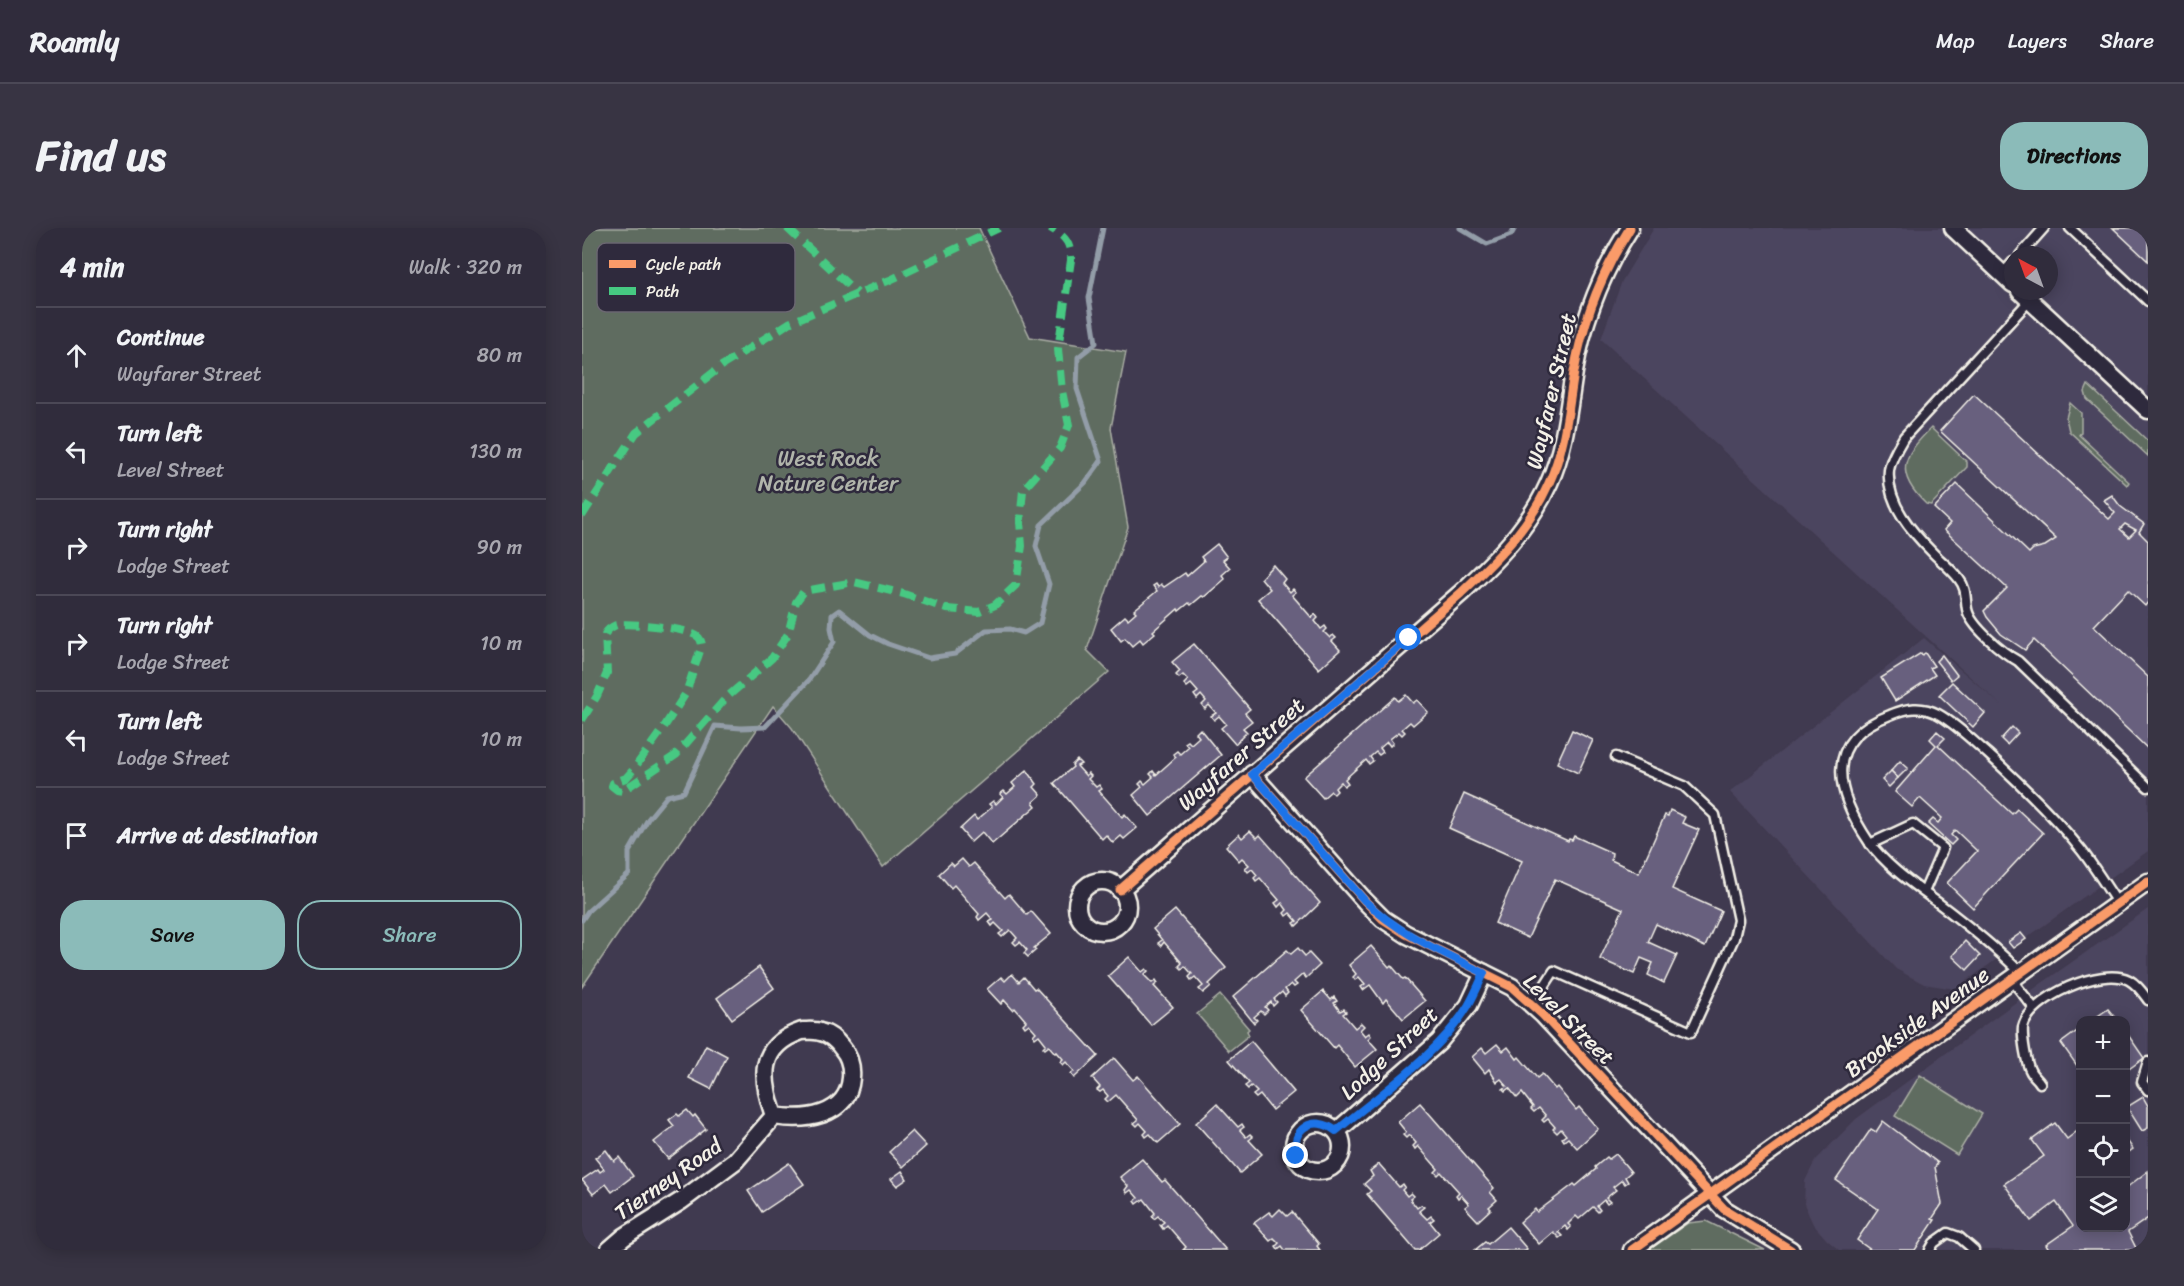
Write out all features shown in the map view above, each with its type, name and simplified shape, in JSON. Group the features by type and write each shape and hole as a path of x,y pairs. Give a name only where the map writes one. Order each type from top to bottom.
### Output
{"street":[{"name":"Wayfarer Street","path":"1120,890 1461,593 1495,562 1516,537 1535,510 1550,482 1566,428 1574,371 1589,310 1606,269 1630,228"},
{"path":"1953,228 2004,269"},
{"path":"2030,300 2148,410"},
{"name":"Level Street","path":"1252,774 1383,919 1406,934 1512,987 1543,1015 1732,1216 1791,1250"},
{"name":"Brookside Avenue","path":"1632,1250 2148,882"},
{"name":"Lodge Street","path":"1336,1131 1439,1042 1469,1005 1484,973"},
{"path":"802,1030 822,1032 836,1040 847,1054 851,1071 850,1086 842,1101 827,1112 812,1118 792,1119 774,1116 766,1086 765,1069 770,1052 787,1036 802,1030"},
{"name":"Tierney Road","path":"609,1250 624,1237 681,1201 735,1161 774,1116"}],"lane":[{"path":"2027,246 2044,228"},
{"path":"2070,228 2148,301"},
{"path":"2023,300 1904,437 1894,455 1889,471 1891,488 1902,518 1926,546 1960,579 1966,591 1967,609 1978,628 2008,656 2018,661 2148,787"},
{"path":"2034,1008 2015,976 1974,931 1895,870 1870,844 1846,802 1842,788 1841,762 1845,750 1857,733 1883,717 1904,709 1925,709 1938,714 1958,728 2021,783 2070,837 2118,904"},
{"path":"1526,1000 1543,988 1554,971 1691,1032 1734,938 1738,920 1715,815 1684,786 1616,757"},
{"path":"1870,844 1913,824 1943,848 1923,892"},
{"path":"2040,1083 2030,1071 2025,1053 2023,1027 2034,1008 2072,986 2095,977 2115,976 2128,980 2137,986 2148,1000"},
{"path":"2148,1062 2142,1082 2148,1090"},
{"path":"1930,1250 1934,1243 1948,1233 1959,1237 1974,1250"}],"shaded area":[{"path":"1654,228 2148,228 2148,851 1955,989 1924,984 1896,969 1730,792 1924,638 2002,706 1601,339 1622,281"},
{"path":"2148,909 2148,1250 1839,1250 1813,1224 1804,1204 1805,1181 1815,1161 1856,1119 2042,983"}],"green space":[{"name":"West Rock Nature Center","path":"582,228 979,228 1030,337 1126,352 1111,428 1128,527 1087,650 1109,672 883,867 792,728 773,706 582,987"},
{"path":"2088,385 2148,441 2148,456 2087,399 2085,392"},
{"path":"2070,403 2081,413 2079,435 2129,482 2127,485 2069,431 2066,418"},
{"path":"1931,428 1967,462 1967,467 1931,505 1926,504 1909,483 1906,465 1913,448"},
{"path":"1220,995 1249,1029 1247,1031 1249,1035 1229,1051 1197,1014"},
{"path":"1920,1075 1982,1114 1957,1155 1895,1116"},
{"path":"1706,1221 1765,1250 1649,1250 1688,1223"}],"building":[{"path":"2113,228 2148,228 2148,261"},
{"path":"1974,394 2109,519 2115,513 2104,500 2112,495 2120,506 2144,524 2139,532 2148,541 2148,602 2145,606 2128,590 2094,626 2148,677 2148,749 2034,640 2025,650 2001,634 1987,617 1984,611 2007,588 1944,530 1950,523 1934,508 1957,484 2029,553 2056,539 1940,431","holes":["2125,524 2136,530 2129,537 2120,529"]},
{"path":"1217,544 1227,557 1223,560 1230,568 1222,575 1225,579 1204,597 1202,596 1191,605 1189,603 1179,611 1178,609 1143,643 1140,639 1132,646 1125,638 1121,641 1111,628 1125,616 1128,619 1136,612 1134,610 1157,591 1153,586 1156,584 1158,587 1161,584 1164,587 1185,573 1187,576 1204,561 1201,557"},
{"path":"1273,565 1285,579 1282,583 1290,592 1293,589 1296,592 1292,595 1312,618 1315,614 1318,618 1315,621 1321,629 1325,626 1327,629 1324,632 1330,638 1333,635 1336,638 1332,641 1340,650 1319,669 1258,599 1270,589 1261,578"},
{"path":"1194,644 1250,709 1245,713 1252,721 1243,728 1247,732 1235,744 1221,728 1226,724 1219,716 1214,720 1211,716 1216,713 1209,705 1205,709 1202,705 1206,701 1201,695 1197,699 1194,695 1198,692 1191,684 1187,687 1184,684 1188,680 1183,675 1179,678 1176,675 1180,671 1172,662"},
{"path":"1921,653 1922,655 1925,653 1934,666 1930,668 1935,675 1895,701 1881,678"},
{"path":"1942,655 1957,675 1951,680 1936,661"},
{"path":"1952,682 1985,713 1973,727 1939,695"},
{"path":"1406,695 1413,703 1417,700 1428,712 1413,725 1410,722 1402,729 1405,732 1402,735 1399,732 1390,739 1393,743 1390,746 1387,742 1380,748 1383,752 1379,755 1376,752 1370,757 1373,761 1369,764 1366,760 1345,779 1348,783 1344,786 1341,782 1335,788 1337,791 1334,794 1331,791 1323,798 1304,777 1395,697 1398,701"},
{"path":"2012,727 2018,733 2007,745 2001,739"},
{"path":"1200,729 1221,755 1150,816 1133,795 1142,787 1139,784 1142,781 1145,784 1153,777 1150,774 1153,771 1156,775 1176,757 1173,754 1177,751 1180,754 1188,747 1185,743 1188,741 1191,744 1199,737 1196,733"},
{"path":"1572,730 1593,740 1578,773 1557,763"},
{"path":"1937,731 1945,738 1938,745 2012,814 2017,809 2043,833 1973,908 1947,883 1977,851 1955,830 1951,835 1956,840 1951,845 1928,824 1933,819 1938,823 1942,818 1920,798 1912,807 1895,792 1936,745 1930,739"},
{"path":"1077,760 1081,764 1077,766 1086,776 1088,773 1091,776 1088,779 1096,787 1099,785 1102,789 1099,791 1122,817 1125,814 1137,828 1124,839 1121,836 1113,843 1106,835 1102,839 1054,783 1073,767 1072,765"},
{"path":"1900,761 1908,768 1898,778 1891,771"},
{"path":"1027,770 1037,784 1034,787 1041,795 1033,802 1036,806 992,844 982,832 971,842 960,829 974,816 977,820 992,807 989,804 993,801 996,804 1003,797 1000,794 1004,791 1007,794 1015,787 1012,783"},
{"path":"1891,771 1898,778 1889,787 1882,780"},
{"path":"1464,794 1568,841 1574,836 1612,853 1611,860 1639,873 1665,815 1668,816 1670,810 1685,817 1682,823 1699,830 1672,889 1721,911 1705,947 1656,924 1648,942 1677,955 1664,983 1648,975 1653,963 1641,958 1634,974 1600,959 1623,909 1555,879 1528,938 1495,923 1522,861 1449,828"},
{"path":"1250,831 1257,838 1260,835 1320,903 1296,926 1294,923 1297,921 1290,913 1286,916 1284,913 1287,910 1282,903 1278,907 1275,903 1279,900 1260,878 1256,881 1254,878 1257,875 1252,869 1248,872 1245,868 1249,865 1242,858 1239,861 1226,846 1239,834 1242,838"},
{"path":"962,859 969,867 974,863 1005,898 1009,894 1027,915 1031,911 1051,934 1034,948 1036,950 1028,957 1024,953 1027,950 1020,942 1016,945 1013,942 1017,938 1010,930 1002,937 999,934 1003,931 995,923 992,926 989,922 993,920 987,913 979,920 977,917 979,914 954,885 951,888 939,874 951,863 954,866"},
{"path":"1175,910 1226,968 1203,993 1199,989 1203,986 1195,977 1191,980 1189,977 1192,974 1185,966 1182,969 1179,966 1182,963 1164,942 1161,946 1158,943 1162,940 1153,929"},
{"path":"2021,933 2026,939 2013,948 2008,942"},
{"path":"1965,941 1980,956 1967,970 1952,956"},
{"path":"1371,946 1389,967 1391,965 1403,979 1405,978 1425,1001 1403,1019 1386,999 1383,1003 1370,985 1363,990 1361,987 1365,984 1359,977 1355,980 1353,977 1356,974 1349,965"},
{"path":"1298,948 1305,956 1309,953 1320,965 1306,978 1303,974 1294,982 1297,985 1294,987 1291,984 1285,989 1288,993 1285,996 1282,992 1274,999 1277,1002 1273,1006 1271,1002 1265,1007 1268,1010 1264,1014 1261,1011 1254,1017 1257,1020 1254,1023 1233,997 1287,950 1291,954"},
{"path":"1129,957 1142,972 1146,969 1148,971 1144,975 1152,983 1156,980 1158,983 1154,986 1173,1007 1151,1025 1108,976"},
{"path":"759,967 774,988 732,1019 717,998"},
{"path":"1012,974 1019,982 1024,977 1034,989 1036,988 1098,1056 1074,1078 1071,1074 1074,1071 1066,1062 1063,1065 1060,1062 1063,1059 1057,1052 1055,1053 1049,1046 1045,1049 1043,1047 1046,1044 1039,1035 1035,1038 1033,1035 1036,1032 1029,1024 1025,1027 1023,1024 1026,1021 1015,1008 1013,1010 1004,1000 1001,1004 987,989 1001,977 1005,981"},
{"path":"1323,991 1331,1000 1334,997 1337,1001 1334,1003 1340,1011 1344,1009 1346,1012 1343,1014 1355,1028 1361,1023 1364,1026 1360,1030 1365,1036 1369,1033 1371,1036 1368,1039 1377,1049 1355,1067 1337,1045 1334,1048 1301,1010"},
{"path":"2108,1009 2114,1016 2098,1016"},
{"path":"2076,1032 2076,1064 2061,1043"},
{"path":"2130,1038 2144,1058 2130,1068"},
{"path":"1251,1041 1294,1092 1272,1110 1260,1095 1256,1098 1253,1095 1257,1092 1251,1086 1248,1089 1245,1086 1249,1083 1229,1060"},
{"path":"1497,1044 1503,1051 1508,1047 1537,1078 1542,1074 1555,1089 1557,1087 1576,1110 1579,1107 1598,1129 1577,1148 1568,1138 1564,1141 1562,1138 1566,1135 1561,1129 1557,1133 1548,1119 1544,1122 1542,1120 1546,1116 1539,1108 1534,1112 1531,1109 1533,1107 1522,1093 1517,1098 1509,1088 1505,1091 1503,1089 1507,1086 1501,1079 1497,1082 1489,1069 1485,1073 1472,1057 1482,1048 1486,1053"},
{"path":"706,1045 727,1056 711,1089 689,1078"},
{"path":"1114,1058 1133,1080 1138,1076 1180,1124 1158,1143 1150,1134 1146,1137 1144,1134 1147,1131 1140,1123 1137,1126 1134,1123 1138,1120 1116,1095 1108,1102 1105,1099 1108,1096 1103,1090 1100,1092 1097,1090 1100,1087 1092,1078"},
{"path":"2143,1097 2148,1106 2148,1128 2142,1131 2130,1112 2130,1105"},
{"path":"1420,1103 1494,1188 1490,1192 1497,1200 1478,1221 1465,1207 1469,1204 1461,1195 1458,1198 1456,1195 1459,1192 1441,1172 1438,1175 1435,1172 1438,1169 1418,1146 1415,1149 1413,1146 1416,1143 1409,1135 1406,1138 1403,1135 1406,1132 1398,1122"},
{"path":"1217,1104 1238,1127 1242,1124 1244,1127 1240,1130 1246,1137 1250,1134 1253,1137 1249,1140 1262,1154 1240,1173 1196,1123"},
{"path":"687,1110 693,1117 695,1115 706,1129 668,1159 654,1142 674,1126 669,1120"},
{"path":"1883,1121 1938,1163 1935,1167 1942,1204 1932,1219 1935,1220 1915,1250 1871,1250 1857,1240 1878,1209 1836,1180 1871,1129 1876,1132"},
{"path":"2055,1123 2067,1139 2076,1132 2076,1232 2128,1232 2137,1250 2049,1250 2046,1245 2073,1226 2056,1202 2031,1221 2004,1184 2044,1156 2032,1140"},
{"path":"912,1131 926,1146 903,1167 889,1152"},
{"path":"606,1150 614,1161 619,1157 633,1176 612,1192 606,1184 593,1194 582,1180 598,1169 600,1172 604,1169 595,1158"},
{"path":"1616,1154 1631,1172 1625,1177 1628,1182 1625,1184 1622,1180 1613,1187 1616,1190 1606,1198 1610,1202 1607,1204 1604,1200 1597,1206 1600,1210 1598,1212 1593,1207 1579,1219 1576,1216 1568,1224 1571,1227 1568,1230 1565,1226 1558,1232 1562,1236 1559,1238 1553,1232 1539,1244 1520,1222 1535,1209 1537,1212 1574,1184 1576,1186 1607,1157 1609,1159"},
{"path":"1142,1159 1162,1182 1165,1180 1226,1250 1183,1250 1186,1247 1167,1225 1163,1229 1160,1225 1164,1222 1158,1216 1154,1219 1152,1216 1155,1213 1144,1199 1137,1204 1135,1201 1138,1198 1131,1190 1127,1193 1125,1190 1128,1186 1120,1177"},
{"path":"789,1163 804,1184 762,1212 748,1191"},
{"path":"1379,1164 1399,1187 1403,1184 1405,1187 1402,1190 1407,1196 1411,1193 1414,1196 1410,1199 1417,1208 1421,1205 1424,1207 1419,1211 1427,1219 1431,1216 1434,1219 1430,1222 1439,1233 1419,1250 1415,1250 1367,1194 1371,1191 1364,1184 1373,1176 1370,1171"},
{"path":"902,1171 907,1179 897,1186 891,1179"},
{"path":"2148,1171 2148,1218 2130,1231 2130,1185"},
{"path":"1280,1209 1287,1216 1292,1212 1319,1244 1317,1246 1320,1250 1285,1250 1282,1246 1278,1249 1276,1246 1279,1243 1274,1238 1270,1241 1254,1223 1269,1212 1273,1216"},
{"path":"1508,1227 1526,1250 1475,1250 1485,1242 1488,1244"}],"waterway":[{"path":"582,920 588,911 629,874 629,852 648,819 667,796 684,792 715,726 765,727 809,680 834,642 831,628 832,615 839,610 870,635 888,644 929,658 955,654 986,630 1010,629 1024,633 1040,623 1049,584 1036,546 1041,525 1085,483 1101,461 1077,389 1078,357 1096,343 1089,298 1103,228"},
{"path":"1460,228 1487,244 1511,235 1515,228"}],"marked path":[{"path":"787,228 857,293"},
{"path":"582,516 636,433 723,365 789,323 890,280 999,228"},
{"path":"582,720 597,696 607,673 605,634 616,625 643,625 687,632 697,636 702,645 686,693 633,770 626,778 613,783 612,786 622,791 676,755 726,698 772,658 788,634 796,602 804,591 854,582 904,594 947,609 979,612 995,605 1016,585 1022,546 1020,522 1023,490 1060,448 1069,425 1062,391 1058,349 1071,254 1066,241 1050,228"}],"cycle path":[{"path":"1120,890 1461,593 1499,556 1522,529 1541,499 1554,470 1565,429 1574,372 1588,315 1602,279 1630,228"},
{"path":"1252,774 1383,919 1406,934 1512,987 1543,1015 1724,1209 1791,1250"},
{"path":"1632,1250 2148,882"}],"route":[{"path":"1296,1156 1295,1139 1306,1126 1322,1123 1336,1131 1428,1054 1469,1005 1484,973 1406,934 1383,919 1252,774 1409,638"}]}
